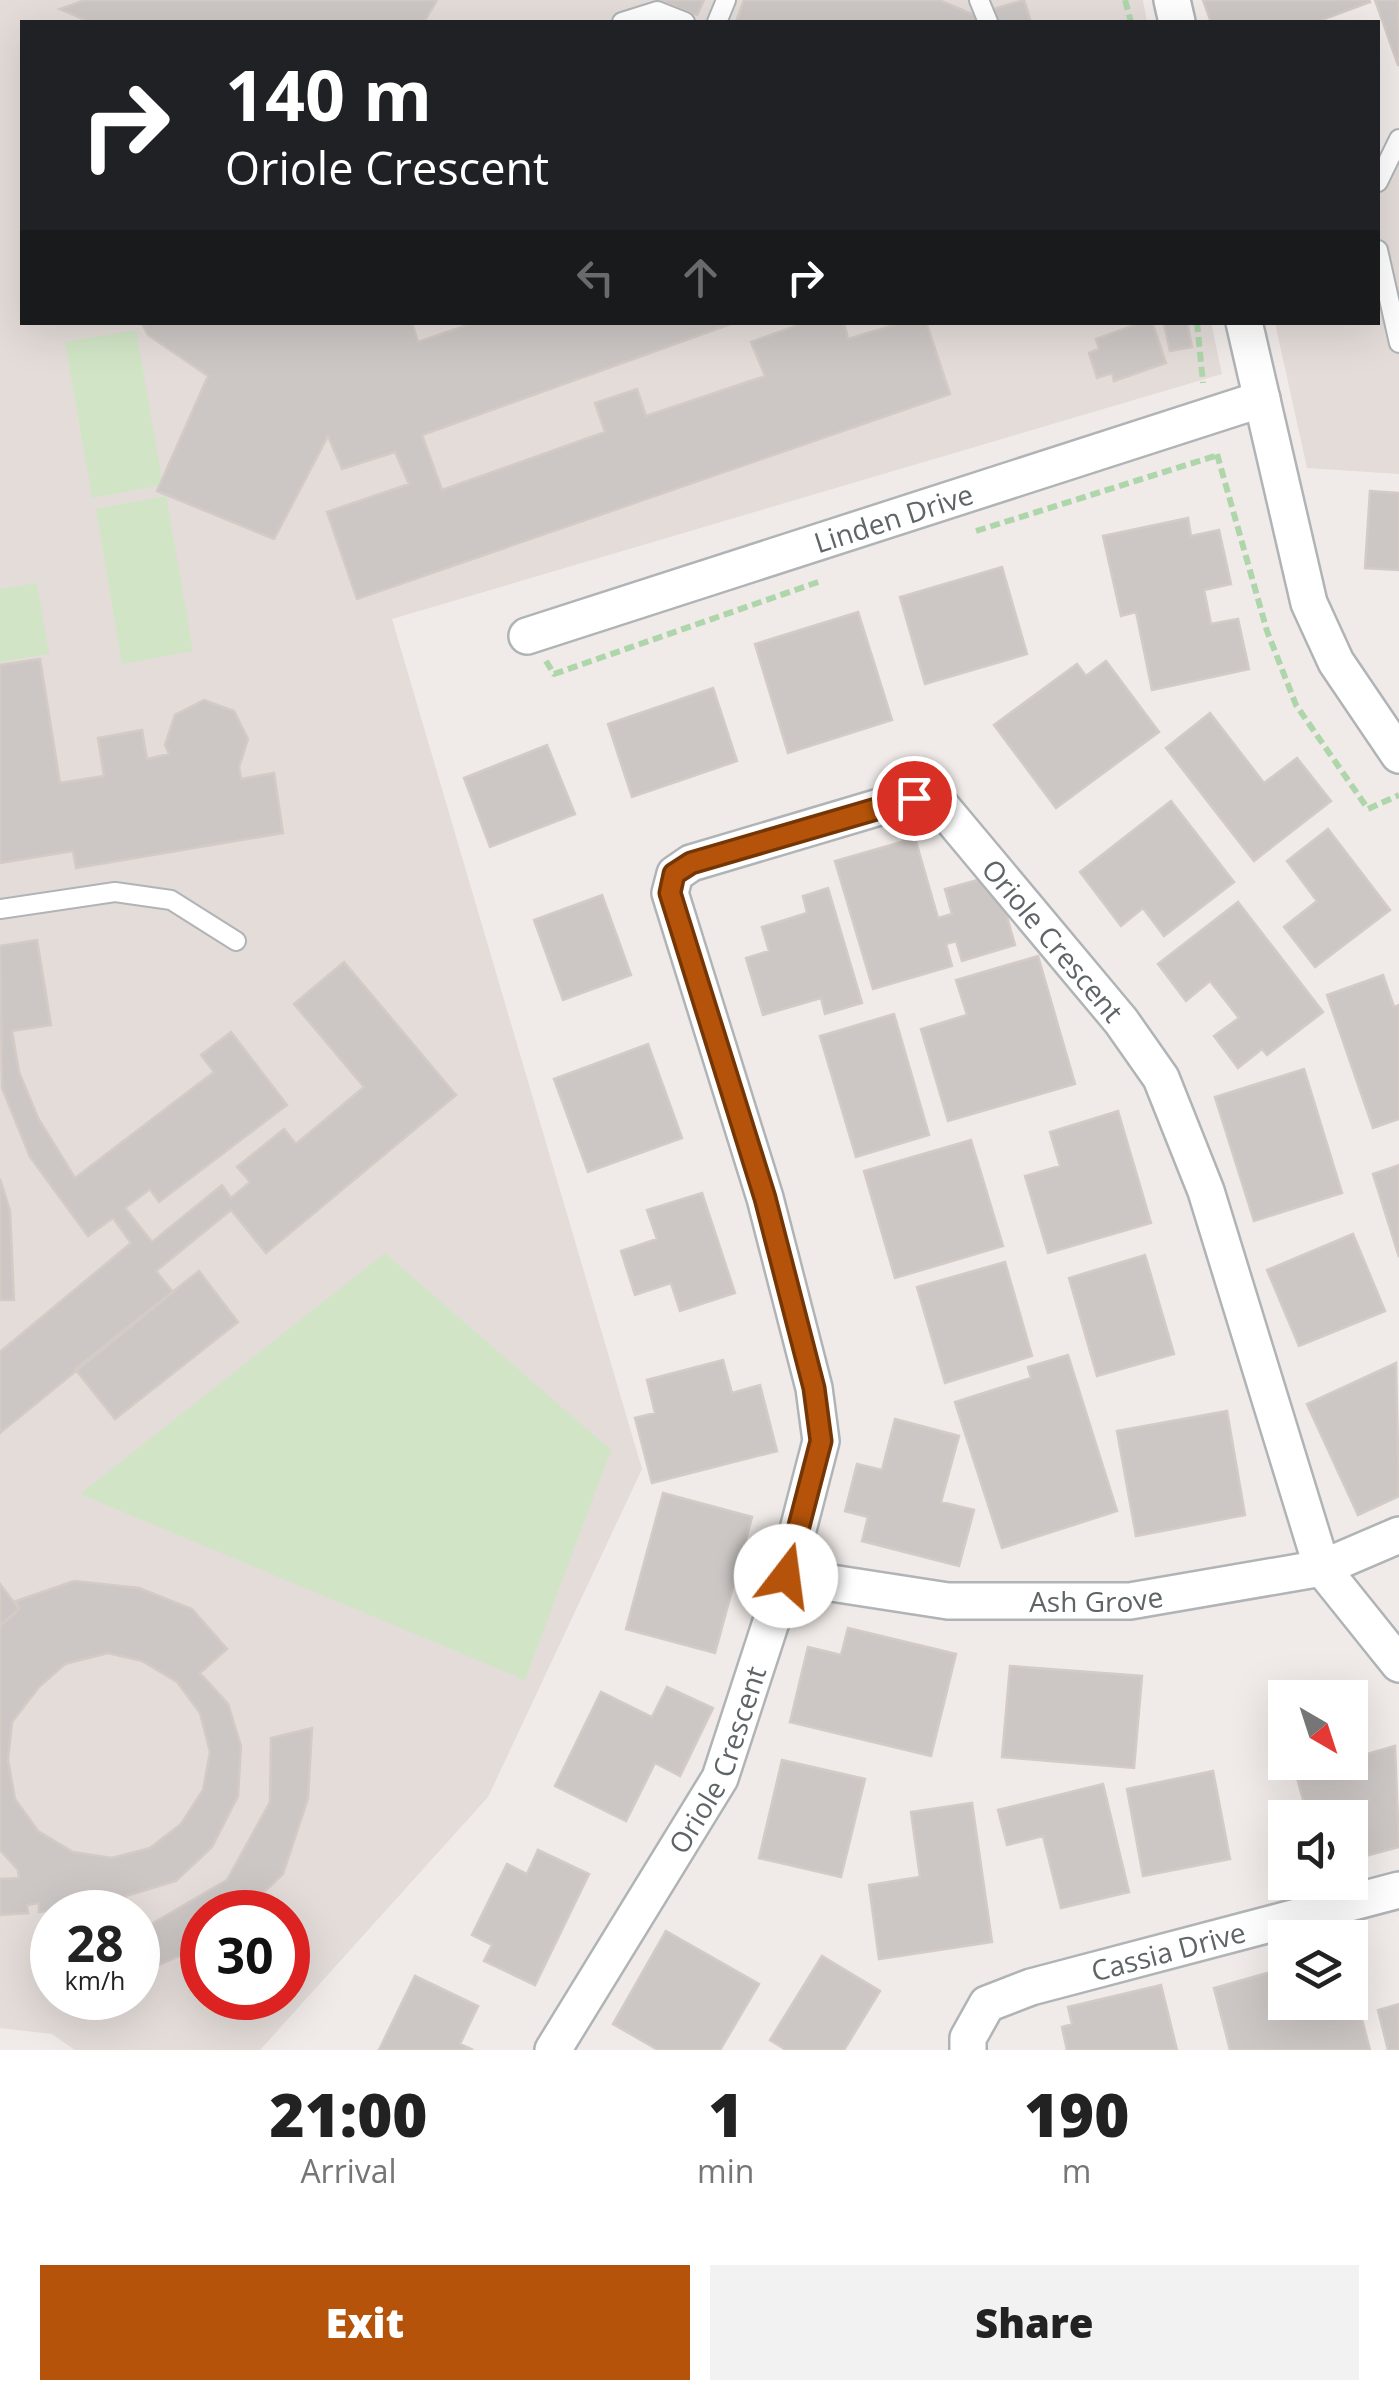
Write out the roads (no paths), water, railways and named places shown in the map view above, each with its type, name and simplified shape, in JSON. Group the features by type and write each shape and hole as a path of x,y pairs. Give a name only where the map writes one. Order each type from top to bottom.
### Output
{"street":[{"path":"1245,325 1309,602 1336,662 1399,755"},
{"name":"Linden Drive","path":"527,636 1262,399"},
{"name":"Oriole Crescent","path":"553,2050 720,1778 786,1576 821,1441 814,1388 765,1198 670,893 674,874 691,863 914,798 942,807 1121,1021 1161,1078 1206,1191 1322,1568 1399,1664"},
{"name":"Ash Grove","path":"786,1576 948,1601 1130,1602 1322,1568 1399,1535"},
{"name":"Cassia Drive","path":"968,2050 968,2038 986,2004 1031,1987 1399,1890"}],"lane":[{"path":"628,20 657,10 680,20"},
{"path":"1380,178 1399,139"},
{"path":"1380,259 1399,344"},
{"path":"0,909 115,892 171,900 236,941"}]}
